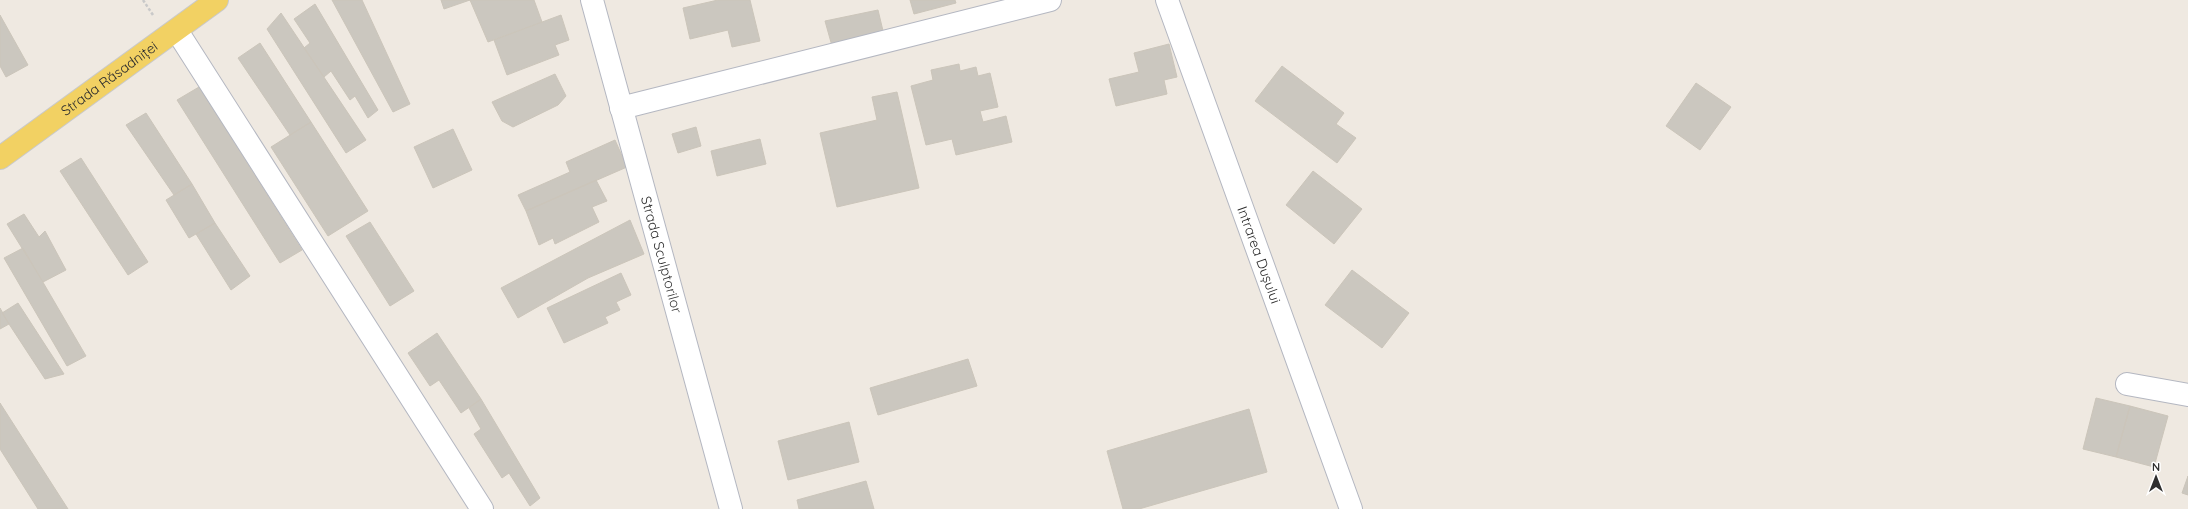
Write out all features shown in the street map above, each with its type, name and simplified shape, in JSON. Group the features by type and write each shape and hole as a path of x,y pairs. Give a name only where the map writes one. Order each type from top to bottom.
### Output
{"main road":[{"name":"Strada Răsadniței","path":"0,158 177,31 217,0"}],"street":[{"name":"Strada Sculptorilor","path":"592,0 731,509"},
{"path":"621,108 1050,0"},
{"name":"Intrarea Dușului","path":"1167,0 1351,509"},
{"path":"177,31 482,509"},
{"path":"2127,384 2188,395"}],"building":[{"path":"332,0 362,0 410,104 393,112"},
{"path":"441,0 470,0 444,9"},
{"path":"470,0 534,0 542,22 488,42"},
{"path":"718,0 750,0 760,41 732,47 728,30 690,39 683,8"},
{"path":"910,0 955,0 956,3 914,14"},
{"path":"315,4 378,110 368,118 355,96 350,100 331,71 324,77 304,48 310,43 294,19"},
{"path":"878,10 884,35 832,46 825,21"},
{"path":"281,13 366,140 346,153 267,29"},
{"path":"0,15 28,65 6,77 0,66"},
{"path":"561,15 569,40 555,45 559,55 507,75 494,40"},
{"path":"260,43 311,122 290,135 238,58"},
{"path":"1169,44 1177,77 1164,80 1167,94 1116,106 1109,79 1139,72 1134,53"},
{"path":"959,64 960,71 976,67 978,76 990,73 998,107 980,111 983,122 1006,116 1012,142 956,155 952,139 926,145 911,86 933,80 931,70"},
{"path":"1282,66 1344,113 1336,124 1356,138 1337,163 1255,101"},
{"path":"555,74 566,96 558,105 513,127 502,121 492,102"},
{"path":"1696,83 1731,107 1700,150 1666,126"},
{"path":"199,87 302,250 280,263 177,100"},
{"path":"897,92 919,188 837,207 820,133 877,120 872,97"},
{"path":"146,113 192,184 174,195 126,125"},
{"path":"311,122 368,211 328,236 271,147"},
{"path":"696,127 701,146 678,153 672,134"},
{"path":"453,129 472,170 433,188 414,147"},
{"path":"760,139 766,164 717,176 711,151"},
{"path":"615,140 627,167 526,211 518,195 570,172 566,162"},
{"path":"81,158 148,262 128,275 60,171"},
{"path":"1313,171 1362,209 1334,244 1286,205"},
{"path":"596,180 607,201 592,207 599,222 555,244 553,238 539,245 526,211"},
{"path":"192,184 215,223 189,238 166,200"},
{"path":"24,214 39,237 45,231 66,270 43,282 7,224"},
{"path":"630,220 644,254 588,278 518,318 501,288"},
{"path":"370,222 414,291 390,306 346,236"},
{"path":"215,223 250,276 231,290 196,234"},
{"path":"23,248 86,356 67,366 4,258"},
{"path":"1352,270 1409,313 1382,348 1325,305"},
{"path":"621,273 631,295 616,302 620,310 605,317 608,323 564,343 547,308"},
{"path":"18,303 64,374 45,379 9,324 2,313"},
{"path":"0,308 9,324 0,329"},
{"path":"437,333 481,399 461,413 439,380 430,386 408,353"},
{"path":"968,359 977,386 878,415 870,388"},
{"path":"2096,398 2130,406 2116,457 2083,449"},
{"path":"481,399 540,498 530,506 509,473 502,478 474,434 481,429 469,408"},
{"path":"0,403 68,509 38,509 0,449"},
{"path":"2130,406 2168,416 2154,467 2116,457"},
{"path":"1249,409 1267,472 1139,509 1123,509 1107,451"},
{"path":"849,422 859,462 788,480 778,441"},
{"path":"2188,476 2188,495 2182,493"},
{"path":"866,481 874,509 799,509 797,500"}]}
